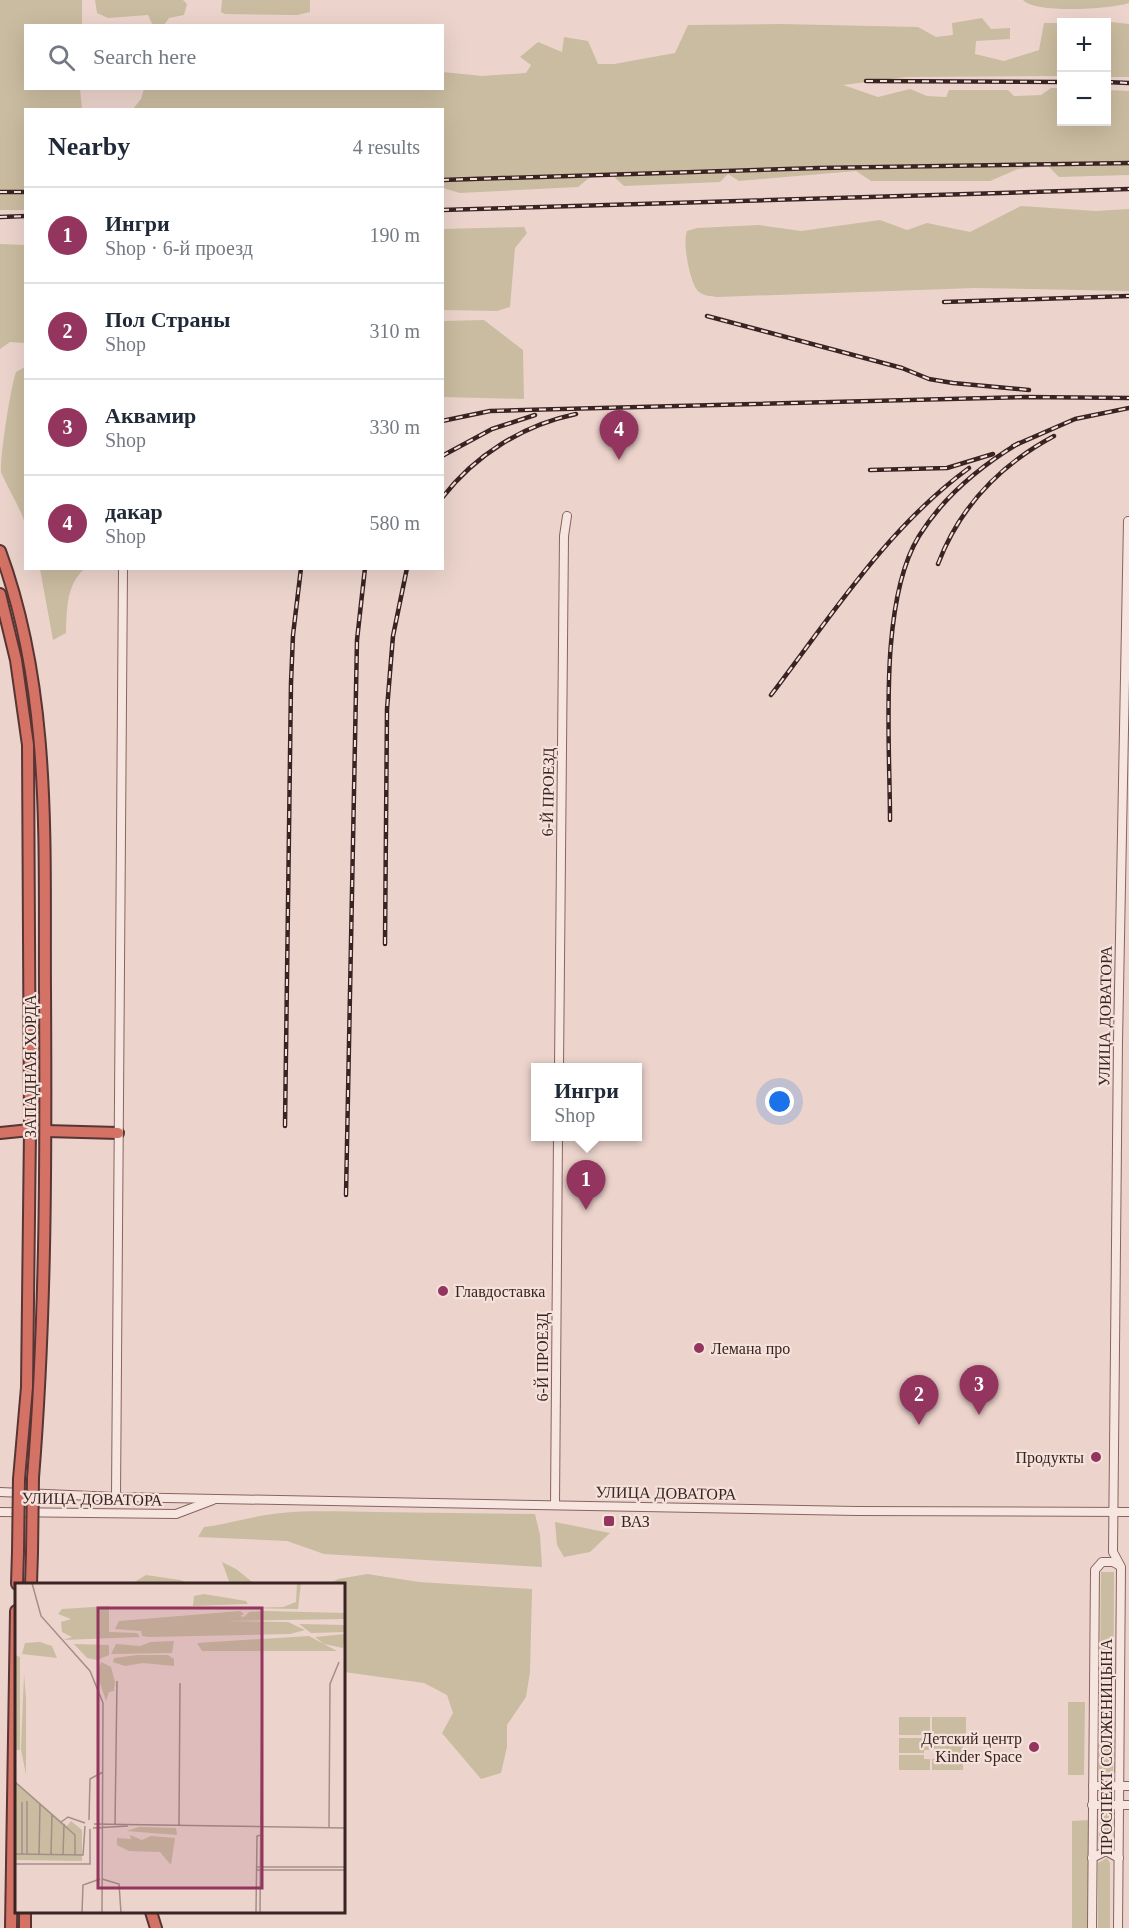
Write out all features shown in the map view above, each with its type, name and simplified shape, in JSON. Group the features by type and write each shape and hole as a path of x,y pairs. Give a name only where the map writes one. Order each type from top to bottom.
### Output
{"highway":[{"name":"ЗАПАДНАЯ ХОРДА","path":"0,551 12,582 30,656 42,743 46,1131 40,1387 33,1479 31,1583"},
{"name":"ЗАПАДНАЯ ХОРДА","path":"0,594 16,660 28,745 30,1130 27,1387 19,1479 17,1583"},
{"path":"0,1133 30,1130"},
{"path":"46,1131 118,1133"},
{"path":"11,1928 6,1871 15,1637"},
{"path":"152,1913 156,1928"}],"street":[{"name":"6-Й ПРОЕЗД","path":"559,1063 564,536 567,516"},
{"name":"УЛИЦА ДОВАТОРА","path":"1114,1512 1118,1019 1128,521"},
{"path":"116,1497 123,570"},
{"name":"6-Й ПРОЕЗД","path":"555,1505 558,1141"},
{"name":"УЛИЦА ДОВАТОРА","path":"0,1492 116,1497 555,1505 1129,1512"},
{"name":"УЛИЦА ДОВАТОРА","path":"0,1512 176,1514 218,1499"},
{"name":"ПРОСПЕКТ СОЛЖЕНИЦЫНА","path":"1114,1512 1113,1552 1121,1567 1118,1928"},
{"path":"1102,1562 1113,1552"},
{"name":"ПРОСПЕКТ СОЛЖЕНИЦЫНА","path":"1092,1928 1095,1570 1102,1562"},
{"path":"1102,1562 1113,1562 1121,1567"},
{"path":"1093,1786 1129,1786"},
{"path":"1092,1805 1129,1805"},
{"path":"1092,1858 1106,1851 1119,1858"}],"shaded area":[{"path":"0,0 82,0 82,24 24,24 24,90 80,90 82,108 24,108 24,210 0,210"},
{"path":"95,0 183,0 187,4 184,15 169,18 165,24 152,24 148,15 108,18 97,13"},
{"path":"222,0 310,0 310,12 297,15 225,14 221,12"},
{"path":"1023,0 1129,0 1129,3 1107,7 1057,9 1030,4"},
{"path":"982,18 991,29 1010,28 1010,39 976,41 975,54 1004,61 1039,50 1044,23 1057,23 1057,76 906,77 843,85 878,97 910,89 927,96 946,97 949,90 1008,90 1014,96 1041,95 1051,88 1057,88 1057,126 1111,126 1111,90 1129,91 1129,175 1059,177 1047,165 1018,169 990,181 871,181 856,171 739,181 728,174 720,182 624,186 612,175 594,174 578,187 460,193 444,188 444,108 134,108 141,99 144,90 444,90 444,72 482,76 526,73 531,65 520,57 538,42 562,52 564,37 588,41 598,64 614,64 675,53 688,25 781,24 918,27 936,37 953,35 952,23"},
{"path":"1111,22 1129,24 1129,77 1111,77"},
{"path":"1021,206 1096,211 1129,209 1129,291 975,288 717,297 703,294 696,288 686,253 687,231 697,228 759,225 801,231 880,220 907,230 927,223 970,232"},
{"path":"524,227 527,233 515,248 510,307 497,311 444,310 444,229"},
{"path":"0,244 24,245 24,343 10,342 0,349"},
{"path":"484,320 523,350 524,399 444,397 444,321"},
{"path":"24,368 24,520 1,472 8,408 16,372"},
{"path":"40,570 83,570 71,590 67,607 66,633 53,640"},
{"path":"305,1512 535,1514 540,1535 542,1567 324,1554 287,1541 198,1537 204,1527 272,1514"},
{"path":"555,1522 610,1533 590,1552 564,1557 557,1545"},
{"path":"222,1562 236,1569 254,1583 230,1583"},
{"path":"1101,1572 1114,1572 1113,1774 1108,1779 1099,1774"},
{"path":"367,1574 419,1582 532,1589 530,1672 526,1697 507,1725 507,1747 501,1773 481,1779 442,1733 453,1713 447,1695 424,1683 345,1672 345,1583 331,1583 338,1579"},
{"path":"146,1575 189,1583 133,1583"},
{"path":"1068,1702 1085,1702 1084,1775 1068,1775"},
{"path":"899,1717 930,1717 930,1735 899,1735"},
{"path":"932,1717 966,1717 966,1733 932,1735"},
{"path":"899,1738 930,1738 930,1750 924,1750 924,1753 899,1753"},
{"path":"932,1739 962,1739 963,1753 938,1753 938,1750 932,1750"},
{"path":"899,1755 924,1755 924,1759 930,1759 930,1770 899,1770"},
{"path":"938,1756 963,1756 963,1770 932,1770 932,1759 938,1759"},
{"path":"1108,1810 1113,1817 1108,1842 1098,1842 1101,1812"},
{"path":"1089,1820 1088,1928 1072,1928 1072,1821"},
{"path":"1107,1858 1110,1863 1110,1928 1098,1928 1098,1863"}],"railway":[{"path":"866,81 1057,82"},
{"path":"1111,82 1129,83"},
{"path":"444,180 819,168 1129,163"},
{"path":"444,210 1129,189"},
{"path":"0,192 24,192"},
{"path":"0,217 24,216"},
{"path":"944,302 1129,296"},
{"path":"707,316 902,368 929,379 1029,390"},
{"path":"444,421 490,411 1025,397 1129,398"},
{"path":"1013,446 1075,419 1129,408"},
{"path":"444,496 469,468 502,444 537,426 576,414"},
{"path":"444,455 492,429 535,415"},
{"path":"938,564 958,524 984,489 1016,460 1054,436"},
{"path":"890,820 889,674 897,598 906,564 919,536 951,495 976,472 1019,443"},
{"path":"870,470 947,468 993,454"},
{"path":"771,695 886,545 939,492 969,468"},
{"path":"285,1126 291,683 293,635 301,570"},
{"path":"346,1195 357,640 365,570"},
{"path":"385,944 387,709 393,636 407,570"}],"place":[{"name":"дакар","path":"619,460"},
{"name":"Ингри","path":"586,1210"},
{"name":"Главдоставка","path":"443,1291"},
{"name":"Лемана про","path":"699,1348"},
{"name":"Аквамир","path":"979,1415"},
{"name":"Пол Страны","path":"919,1425"},
{"name":"Продукты","path":"1096,1457"},
{"name":"ВАЗ","path":"609,1521"},
{"name":"Детский центр Kinder Space","path":"1034,1747"}]}
